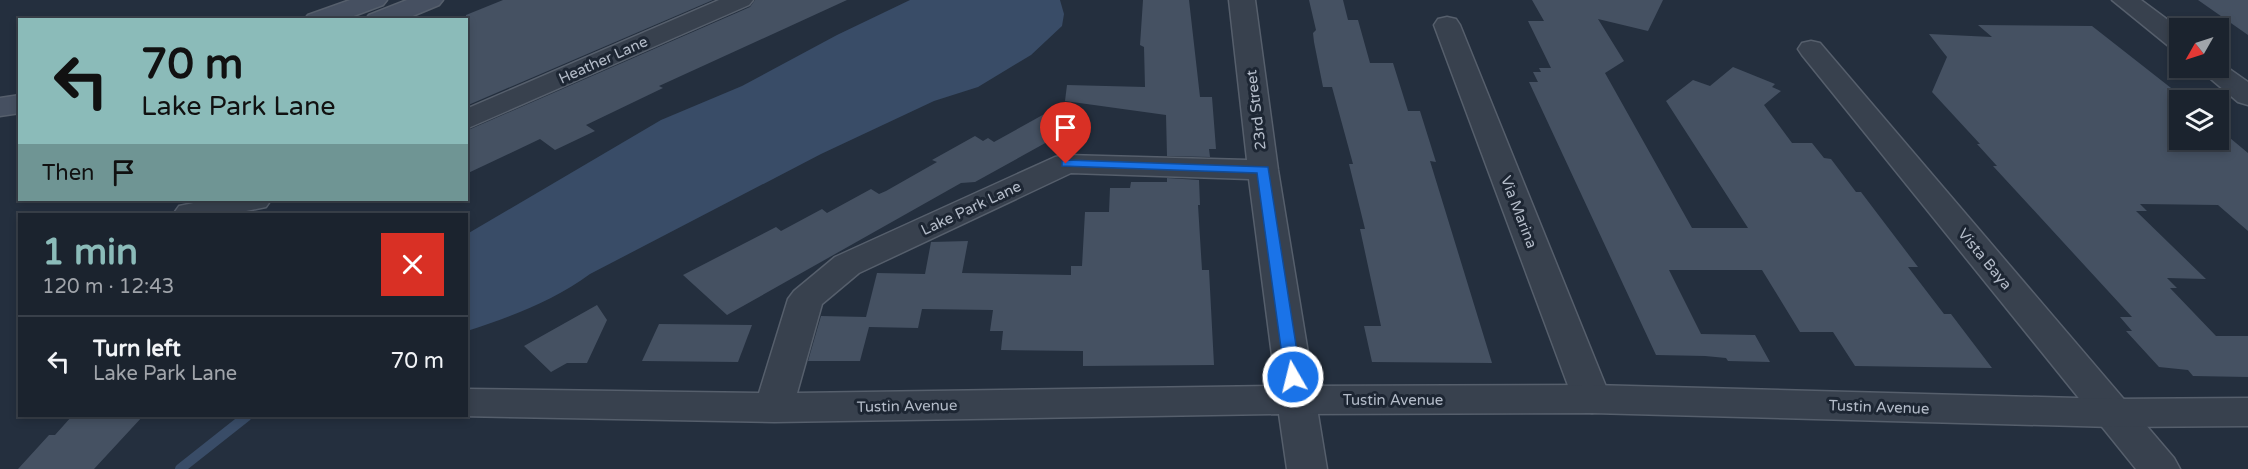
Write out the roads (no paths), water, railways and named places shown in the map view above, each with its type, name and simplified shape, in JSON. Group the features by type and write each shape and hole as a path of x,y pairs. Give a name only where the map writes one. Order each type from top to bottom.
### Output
{"main road":[{"path":"323,18 374,0"},
{"path":"383,18 430,0"},
{"path":"0,84 18,82"},
{"path":"0,107 18,104"}],"street":[{"name":"Heather Lane","path":"468,119 740,0"},
{"name":"23rd Street","path":"1242,0 1263,170 1307,469"},
{"path":"2125,0 2169,34"},
{"name":"Via Marina","path":"1447,25 1592,399"},
{"name":"Vista Baya","path":"1811,49 2160,469"},
{"path":"2225,78 2248,96"},
{"name":"Lake Park Lane","path":"774,408 807,299 847,266 1066,164 1263,170"},
{"path":"190,213 250,201"},
{"name":"Tustin Avenue","path":"468,403 774,408 1297,400 1592,399 2113,413 2248,412"}],"water":[{"path":"910,0 1060,0 1064,14 1062,26 1031,55 978,87 934,101 821,154 590,274 546,300 468,331 468,233 661,120 742,86 837,35"}],"waterway":[{"path":"180,469 246,417"}]}
